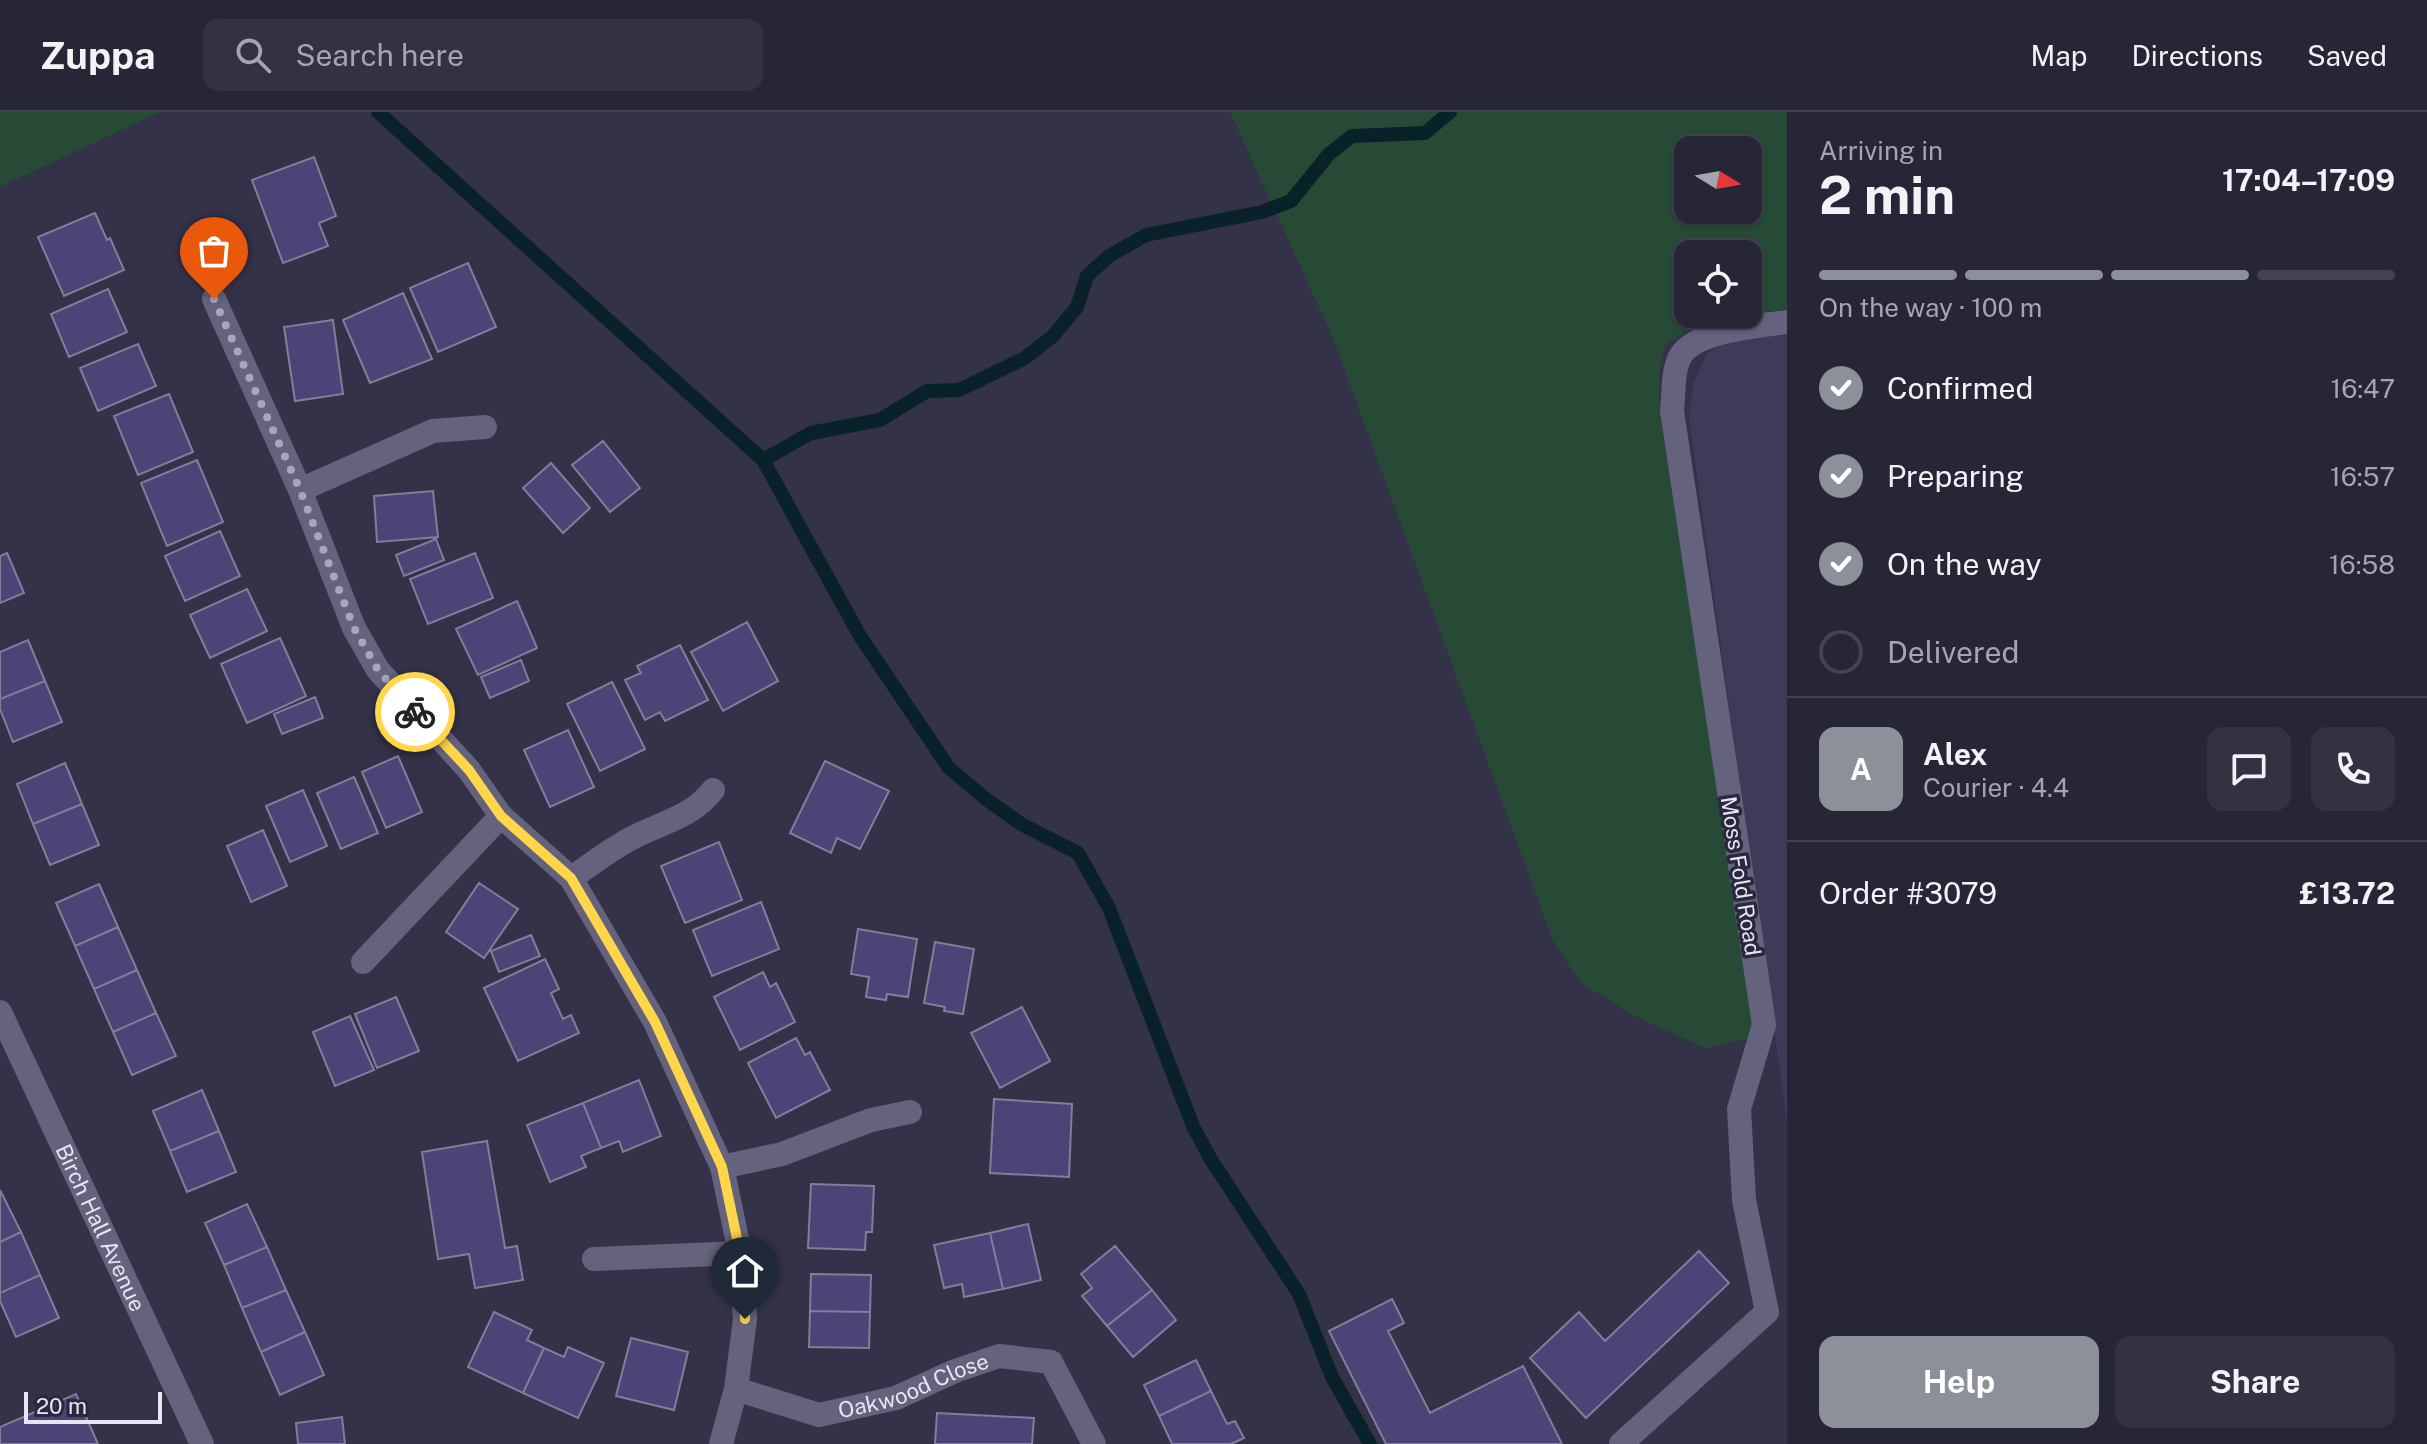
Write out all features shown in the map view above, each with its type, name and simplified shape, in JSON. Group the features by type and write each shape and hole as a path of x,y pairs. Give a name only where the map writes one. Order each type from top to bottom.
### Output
{"street":[{"path":"214,299 300,490 354,628 378,670 469,770 501,816 571,878 655,1022 722,1167 740,1253 745,1319 736,1389 721,1444"},
{"name":"Moss Fold Road","path":"1621,1444 1767,1312 1744,1200 1739,1109 1764,1025 1672,411 1680,356 1692,344 1731,330 1787,322"},
{"path":"300,490 433,431 485,427"},
{"path":"571,878 633,837 678,819 704,802 713,790"},
{"path":"363,962 501,816"},
{"name":"Birch Hall Avenue","path":"0,1012 202,1444"},
{"path":"722,1167 782,1154 871,1120 910,1112"},
{"path":"594,1259 740,1253"},
{"name":"Oakwood Close","path":"736,1389 819,1415 896,1398 955,1371 999,1356 1051,1362 1094,1444"}],"shaded area":[{"path":"1787,333 1787,1121 1689,418 1693,384 1707,353 1726,342"}],"green space":[{"path":"0,112 160,112 0,187"},
{"path":"1230,112 1787,112 1787,309 1762,313 1762,240 1674,240 1674,328 1691,328 1665,345 1659,372 1660,416 1753,1021 1751,1038 1705,1048 1632,1015 1580,982 1553,941 1333,338"}],"building":[{"path":"314,157 336,216 319,223 328,246 283,263 252,180"},
{"path":"95,213 124,270 64,296 38,237"},
{"path":"468,263 496,327 438,352 410,288"},
{"path":"108,289 127,332 69,357 51,314"},
{"path":"403,293 432,359 370,383 343,320"},
{"path":"333,320 343,394 295,401 284,327"},
{"path":"138,344 156,386 98,411 80,368"},
{"path":"169,394 193,452 138,475 114,416"},
{"path":"603,441 640,488 610,512 572,465"},
{"path":"197,460 223,522 167,546 141,483"},
{"path":"551,463 590,508 563,533 523,488"},
{"path":"433,491 438,537 377,542 374,496"},
{"path":"220,531 240,576 185,601 165,556"},
{"path":"436,539 444,560 404,576 396,555"},
{"path":"7,553 24,593 0,603 0,556"},
{"path":"475,553 493,598 428,624 410,579"},
{"path":"247,589 267,631 210,658 190,615"},
{"path":"517,601 537,648 478,675 456,629"},
{"path":"747,622 778,681 723,711 691,652"},
{"path":"280,638 306,696 247,723 221,664"},
{"path":"28,640 45,681 0,699 0,652"},
{"path":"680,645 708,700 665,721 660,712 645,720 625,680 641,673 637,666"},
{"path":"521,660 529,681 490,698 481,677"},
{"path":"45,681 62,722 13,742 0,709 0,699"},
{"path":"612,682 645,749 600,771 567,704"},
{"path":"315,697 323,718 282,734 274,714"},
{"path":"568,730 594,787 550,807 524,750"},
{"path":"398,756 422,812 386,828 362,772"},
{"path":"825,761 889,791 860,849 837,838 831,853 790,833"},
{"path":"65,763 82,804 33,824 17,784"},
{"path":"354,777 378,833 341,849 317,793"},
{"path":"303,790 327,846 290,862 266,806"},
{"path":"82,804 99,845 50,865 33,824"},
{"path":"263,830 287,886 251,902 227,846"},
{"path":"719,842 742,900 685,923 661,866"},
{"path":"479,883 518,909 484,958 446,932"},
{"path":"99,884 118,927 75,946 56,903"},
{"path":"761,902 779,949 712,976 693,930"},
{"path":"118,927 137,970 94,989 75,946"},
{"path":"858,929 917,939 908,997 887,994 886,1000 866,997 869,977 851,974"},
{"path":"531,935 540,956 499,972 491,951"},
{"path":"935,942 974,949 963,1014 924,1003"},
{"path":"545,959 559,989 551,993 563,1019 571,1015 579,1033 518,1061 484,988"},
{"path":"137,970 156,1013 113,1032 94,989"},
{"path":"763,972 770,987 776,983 795,1022 740,1050 714,997"},
{"path":"396,997 419,1051 377,1068 355,1014"},
{"path":"1022,1007 1050,1061 1000,1088 971,1033"},
{"path":"156,1013 176,1056 132,1075 113,1032"},
{"path":"350,1016 374,1070 335,1086 313,1032"},
{"path":"796,1038 805,1055 810,1052 830,1090 776,1118 748,1063"},
{"path":"639,1080 661,1136 623,1152 619,1141 601,1148 583,1103"},
{"path":"202,1090 219,1131 170,1151 153,1111"},
{"path":"994,1099 1072,1104 1069,1177 990,1173"},
{"path":"583,1103 601,1148 581,1156 586,1167 550,1182 527,1125"},
{"path":"219,1131 236,1172 187,1192 170,1151"},
{"path":"487,1141 505,1248 517,1246 523,1280 475,1288 469,1254 438,1259 422,1152"},
{"path":"811,1184 874,1186 872,1232 866,1232 865,1250 808,1248"},
{"path":"0,1190 21,1232 0,1242"},
{"path":"247,1204 267,1247 224,1265 205,1223"},
{"path":"1028,1224 1041,1280 1003,1289 990,1233"},
{"path":"21,1232 40,1275 0,1293 0,1242"},
{"path":"990,1233 1003,1289 964,1297 962,1284 944,1288 934,1245"},
{"path":"1115,1246 1152,1290 1107,1326 1082,1296 1092,1288 1081,1274"},
{"path":"267,1247 286,1290 242,1308 224,1265"},
{"path":"1699,1251 1729,1283 1586,1418 1530,1358 1579,1312 1605,1341"},
{"path":"811,1274 871,1275 870,1312 810,1311"},
{"path":"40,1275 59,1318 16,1337 0,1301 0,1293"},
{"path":"286,1290 305,1332 261,1352 242,1308"},
{"path":"1152,1290 1176,1320 1133,1357 1107,1326"},
{"path":"1392,1299 1404,1323 1388,1331 1430,1413 1523,1366 1562,1444 1386,1444 1329,1331"},
{"path":"810,1311 870,1312 869,1348 809,1347"},
{"path":"494,1312 532,1330 527,1340 544,1348 523,1393 468,1367"},
{"path":"305,1332 324,1375 280,1395 261,1352"},
{"path":"631,1338 688,1352 674,1410 616,1396"},
{"path":"568,1347 604,1363 578,1418 523,1393 544,1348 564,1357"},
{"path":"1196,1360 1211,1391 1159,1416 1144,1385"},
{"path":"1211,1391 1227,1424 1235,1421 1244,1438 1231,1444 1172,1444 1159,1416"},
{"path":"76,1394 98,1444 0,1444 0,1427"},
{"path":"937,1413 1034,1418 1032,1444 935,1444"},
{"path":"342,1417 345,1444 298,1444 296,1423"}],"waterway":[{"path":"378,112 763,460 860,636 949,768 1021,824 1078,853 1109,908 1193,1126 1210,1158 1299,1294 1332,1377 1370,1444"},
{"path":"763,460 811,433 880,420 927,391 959,390 1025,358 1053,336 1077,307 1087,276 1109,256 1146,235 1262,212 1291,201 1329,154 1352,136 1425,133 1450,112"}],"way so far":[{"path":"214,299 300,490 354,628 378,670 415,712"}],"route":[{"path":"415,712 469,770 501,816 571,878 655,1022 722,1167 740,1253 745,1319"}]}
